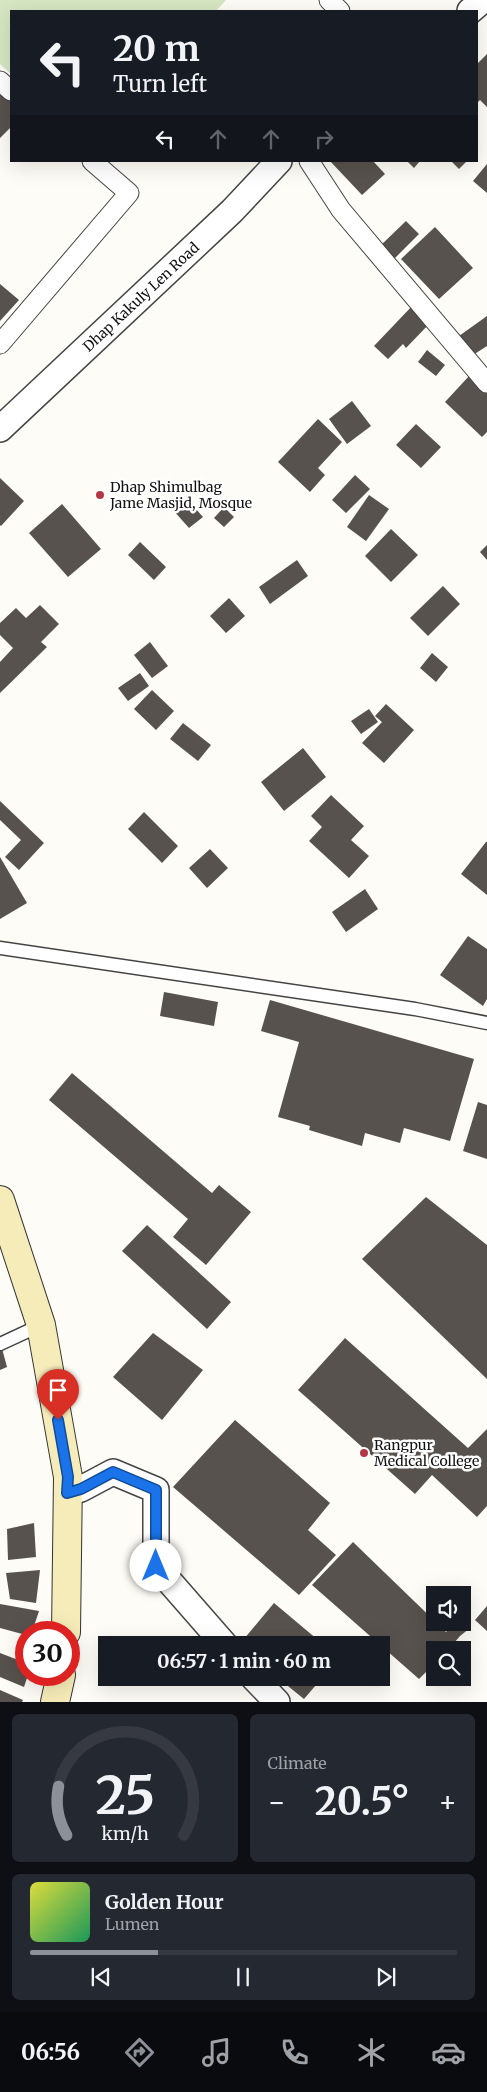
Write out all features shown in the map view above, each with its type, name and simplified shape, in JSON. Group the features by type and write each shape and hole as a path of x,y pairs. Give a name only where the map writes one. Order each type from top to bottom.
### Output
{"main road":[{"path":"0,1200 41,1324 68,1477 66,1621"},
{"path":"54,1702 58,1686"}],"street":[{"path":"329,0 339,10"},
{"path":"471,10 483,0"},
{"path":"0,81 10,90"},
{"path":"0,344 129,193 93,162"},
{"name":"Dhap Kakuly Len Road","path":"0,429 232,211 278,162"},
{"path":"310,162 341,210 487,383"},
{"path":"67,1493 81,1489 113,1472 156,1490 156,1566 217,1636"},
{"path":"262,1686 277,1702"}],"lane":[{"path":"0,948 415,1009 487,1023"},
{"path":"0,1344 41,1324"}],"green space":[{"path":"0,0 226,0 217,10 10,10 10,73 0,64"}],"building":[{"path":"487,54 487,107 480,100 478,102 478,63"},
{"path":"0,89 10,98 10,128 0,138"},
{"path":"331,162 374,162 385,174 362,195"},
{"path":"408,162 419,162 414,168"},
{"path":"452,162 466,162 459,169"},
{"path":"487,164 487,193 473,181"},
{"path":"406,221 419,234 392,261 379,247"},
{"path":"435,227 473,268 439,299 401,259"},
{"path":"0,284 19,300 0,321"},
{"path":"414,304 432,321 406,348 403,344 388,359 374,346"},
{"path":"487,316 487,346 473,355 459,336"},
{"path":"427,350 445,365 436,376 418,362"},
{"path":"470,375 487,391 487,432 482,437 445,402"},
{"path":"352,401 371,426 347,444 329,419"},
{"path":"318,419 342,442 318,468 325,475 310,492 278,462"},
{"path":"416,424 441,447 421,468 396,445"},
{"path":"355,475 370,489 346,513 332,500"},
{"path":"0,478 24,501 1,526 0,525"},
{"path":"369,495 389,509 366,541 347,527"},
{"path":"187,499 203,517 189,528 173,510"},
{"path":"62,504 101,549 68,577 29,533"},
{"path":"224,507 234,517 224,527 214,518"},
{"path":"391,529 418,555 391,582 365,556"},
{"path":"140,542 166,567 154,580 128,555"},
{"path":"487,545 487,560 480,552"},
{"path":"297,560 308,576 270,604 259,587"},
{"path":"443,586 460,604 428,636 410,618"},
{"path":"229,598 245,616 226,633 210,616"},
{"path":"40,605 59,624 41,642 47,647 0,693 0,662 13,648 0,635 0,623 16,608 26,618"},
{"path":"150,642 168,666 152,678 134,655"},
{"path":"432,653 448,667 436,682 420,668"},
{"path":"140,673 149,686 128,701 118,688"},
{"path":"152,690 174,711 156,730 134,709"},
{"path":"386,704 414,730 384,763 362,743 382,722 375,716"},
{"path":"369,709 378,722 361,734 351,721"},
{"path":"183,723 211,745 198,761 170,739"},
{"path":"303,748 326,777 284,811 261,782"},
{"path":"331,795 364,826 351,840 369,856 349,878 309,841 322,827 311,816"},
{"path":"0,801 44,843 19,870 5,857 21,840 0,820"},
{"path":"144,812 178,846 162,863 128,829"},
{"path":"487,842 487,895 461,874"},
{"path":"210,849 228,868 207,888 189,868"},
{"path":"0,857 27,903 0,919"},
{"path":"365,889 378,909 346,932 332,912"},
{"path":"468,936 487,949 487,999 483,1006 440,975"},
{"path":"164,992 218,1002 214,1026 160,1016"},
{"path":"270,1000 474,1059 450,1141 404,1128 400,1143 365,1133 362,1146 309,1130 310,1126 278,1117 299,1042 261,1031"},
{"path":"72,1073 212,1193 219,1185 251,1212 206,1265 173,1237 188,1219 49,1100"},
{"path":"478,1102 487,1105 487,1159 463,1151"},
{"path":"426,1197 487,1245 487,1379 362,1259"},
{"path":"147,1225 231,1302 207,1329 122,1251"},
{"path":"153,1333 203,1370 162,1420 113,1377"},
{"path":"345,1338 468,1448 487,1429 487,1506 477,1517 432,1475 415,1494 298,1390"},
{"path":"0,1341 7,1367 0,1370"},
{"path":"235,1420 330,1503 308,1530 336,1555 299,1595 173,1487"},
{"path":"34,1523 36,1557 8,1560 7,1529"},
{"path":"353,1542 426,1613 426,1631 466,1631 456,1641 426,1641 426,1672 419,1679 390,1654 390,1636 370,1636 312,1585"},
{"path":"40,1570 36,1603 10,1599 6,1573"},
{"path":"274,1603 313,1636 246,1636"},
{"path":"0,1604 39,1611 36,1621 15,1621 15,1632 0,1628"},
{"path":"487,1606 487,1631 475,1620"},
{"path":"0,1653 15,1659 15,1683 0,1677"},
{"path":"288,1686 315,1686 304,1699"},
{"path":"0,1690 23,1700 22,1702 0,1702"}],"place":[{"name":"Dhap Shimulbag Jame Masjid, Mosque","path":"100,495"},
{"name":"Rangpur Medical College","path":"364,1453"}],"route":[{"path":"58,1420 68,1477 67,1493 81,1489 113,1472 156,1490 156,1566"}]}
